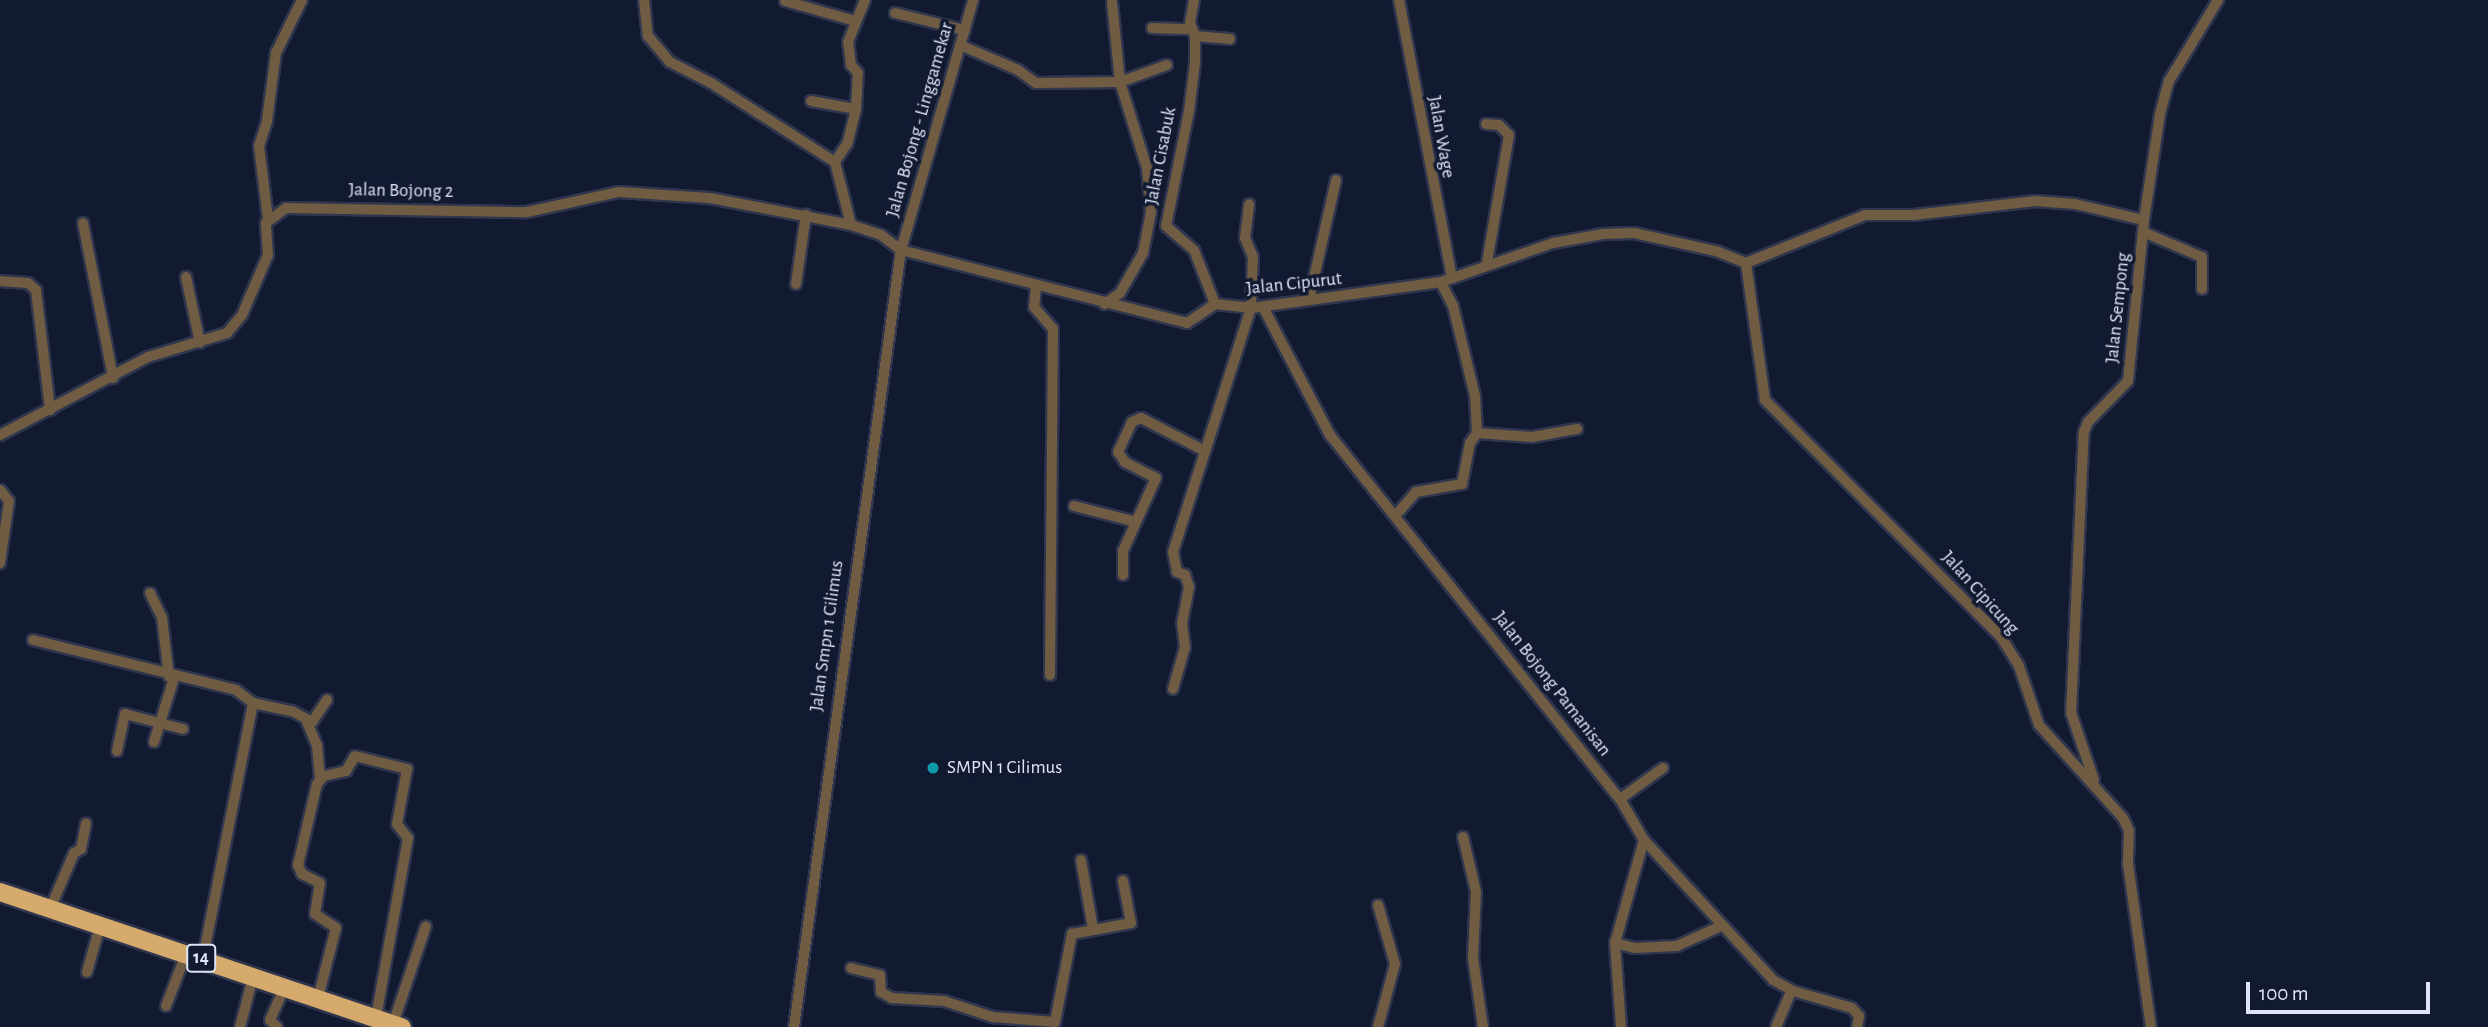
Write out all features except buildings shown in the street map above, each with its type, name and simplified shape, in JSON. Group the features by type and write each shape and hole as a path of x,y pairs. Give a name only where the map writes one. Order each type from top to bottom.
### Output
{"highway":[{"name":"14","path":"0,891 390,1023"}],"street":[{"path":"0,435 159,352 200,343 228,333 242,315 268,255 268,219 259,146 267,121 276,53 302,0"},
{"path":"644,0 648,36 670,62 711,83 835,162 851,225"},
{"path":"835,162 847,144 856,109 858,73 848,48 855,21 865,0"},
{"name":"Jalan Bojong - Linggamekar","path":"901,250 973,0"},
{"name":"Jalan Cisabuk","path":"1194,0 1189,111 1166,226 1194,250 1215,304"},
{"name":"Jalan Wage","path":"1399,0 1446,280 1475,396 1477,433"},
{"name":"Jalan Sempong","path":"2094,780 2071,713 2081,453 2088,422 2128,381 2143,226 2169,80 2218,0"},
{"path":"785,1 855,21"},
{"path":"1105,304 1120,293 1143,253 1150,212 1150,178 1120,82 1112,2"},
{"path":"895,13 965,30"},
{"path":"1152,28 1230,39"},
{"path":"960,46 1018,70 1035,83 1120,82 1167,65"},
{"path":"811,101 856,109"},
{"path":"1486,124 1499,125 1509,135 1487,263"},
{"path":"1309,300 1336,180"},
{"name":"Jalan Bojong 2","path":"268,219 286,208 307,206 527,212 619,192 660,192 806,215 851,225 881,236 901,250"},
{"path":"1746,263 1865,215 1914,215 2035,201 2074,204 2143,226 2202,257 2203,289"},
{"path":"1173,689 1185,647 1182,623 1189,587 1173,562 1173,552 1251,308 1253,257 1245,238 1249,204"},
{"path":"796,284 806,215"},
{"path":"83,223 113,378"},
{"name":"Jalan Cipurut","path":"1215,304 1263,307 1446,280 1487,263 1603,234 1634,233 1716,251 1746,263"},
{"path":"901,250 1187,323 1215,304"},
{"name":"Jalan Smpn 1 Cilimus","path":"794,1027 873,430 901,250"},
{"name":"Jalan Cipicung","path":"1746,263 1765,400 2001,637 2019,666 2039,725 2094,780 2129,831 2128,864 2151,1027"},
{"path":"186,277 200,343"},
{"path":"0,281 28,282 36,290 50,410"},
{"path":"1036,286 1034,307 1053,328 1050,675"},
{"name":"Jalan Bojong Pamanisan","path":"1263,307 1330,435 1620,799 1644,840 1765,974 1791,991 1852,1008 1858,1016 1857,1027"},
{"path":"1123,575 1123,551 1133,521 1156,478 1125,462 1118,452 1132,422 1141,418 1205,451"},
{"path":"1396,515 1416,492 1462,484 1470,443 1477,433 1532,437 1577,429"},
{"path":"0,490 9,501 0,563"},
{"path":"1074,506 1133,521"},
{"path":"150,593 162,618 171,678 154,742"},
{"path":"33,640 171,678 236,691 253,703 292,711 307,722 317,745 320,779 298,865 302,874 320,883 315,914 336,928 318,998"},
{"path":"307,722 318,718 327,700"},
{"path":"166,1006 195,956 253,703"},
{"path":"117,751 125,714 183,729"},
{"path":"320,779 346,771 355,756 409,771 397,824 408,838 390,1023"},
{"path":"1620,799 1663,768"},
{"path":"50,909 74,853 81,849 86,823"},
{"path":"1463,837 1476,892 1472,958 1483,1027"},
{"path":"1621,1027 1615,943 1635,861 1644,840"},
{"path":"1081,860 1093,929"},
{"path":"851,968 880,975 881,992 892,998 935,1000 993,1017 1055,1025 1070,937 1074,932 1131,923 1123,881"},
{"path":"1378,905 1395,964 1378,1027"},
{"path":"87,972 100,926"},
{"path":"390,1023 426,926"},
{"path":"1615,943 1635,948 1677,947 1721,926"},
{"path":"240,1027 253,977"},
{"path":"277,1027 270,1020 285,987"},
{"path":"1776,1027 1791,991"}],"place":[{"name":"SMPN 1 Cilimus","path":"933,768"}]}
